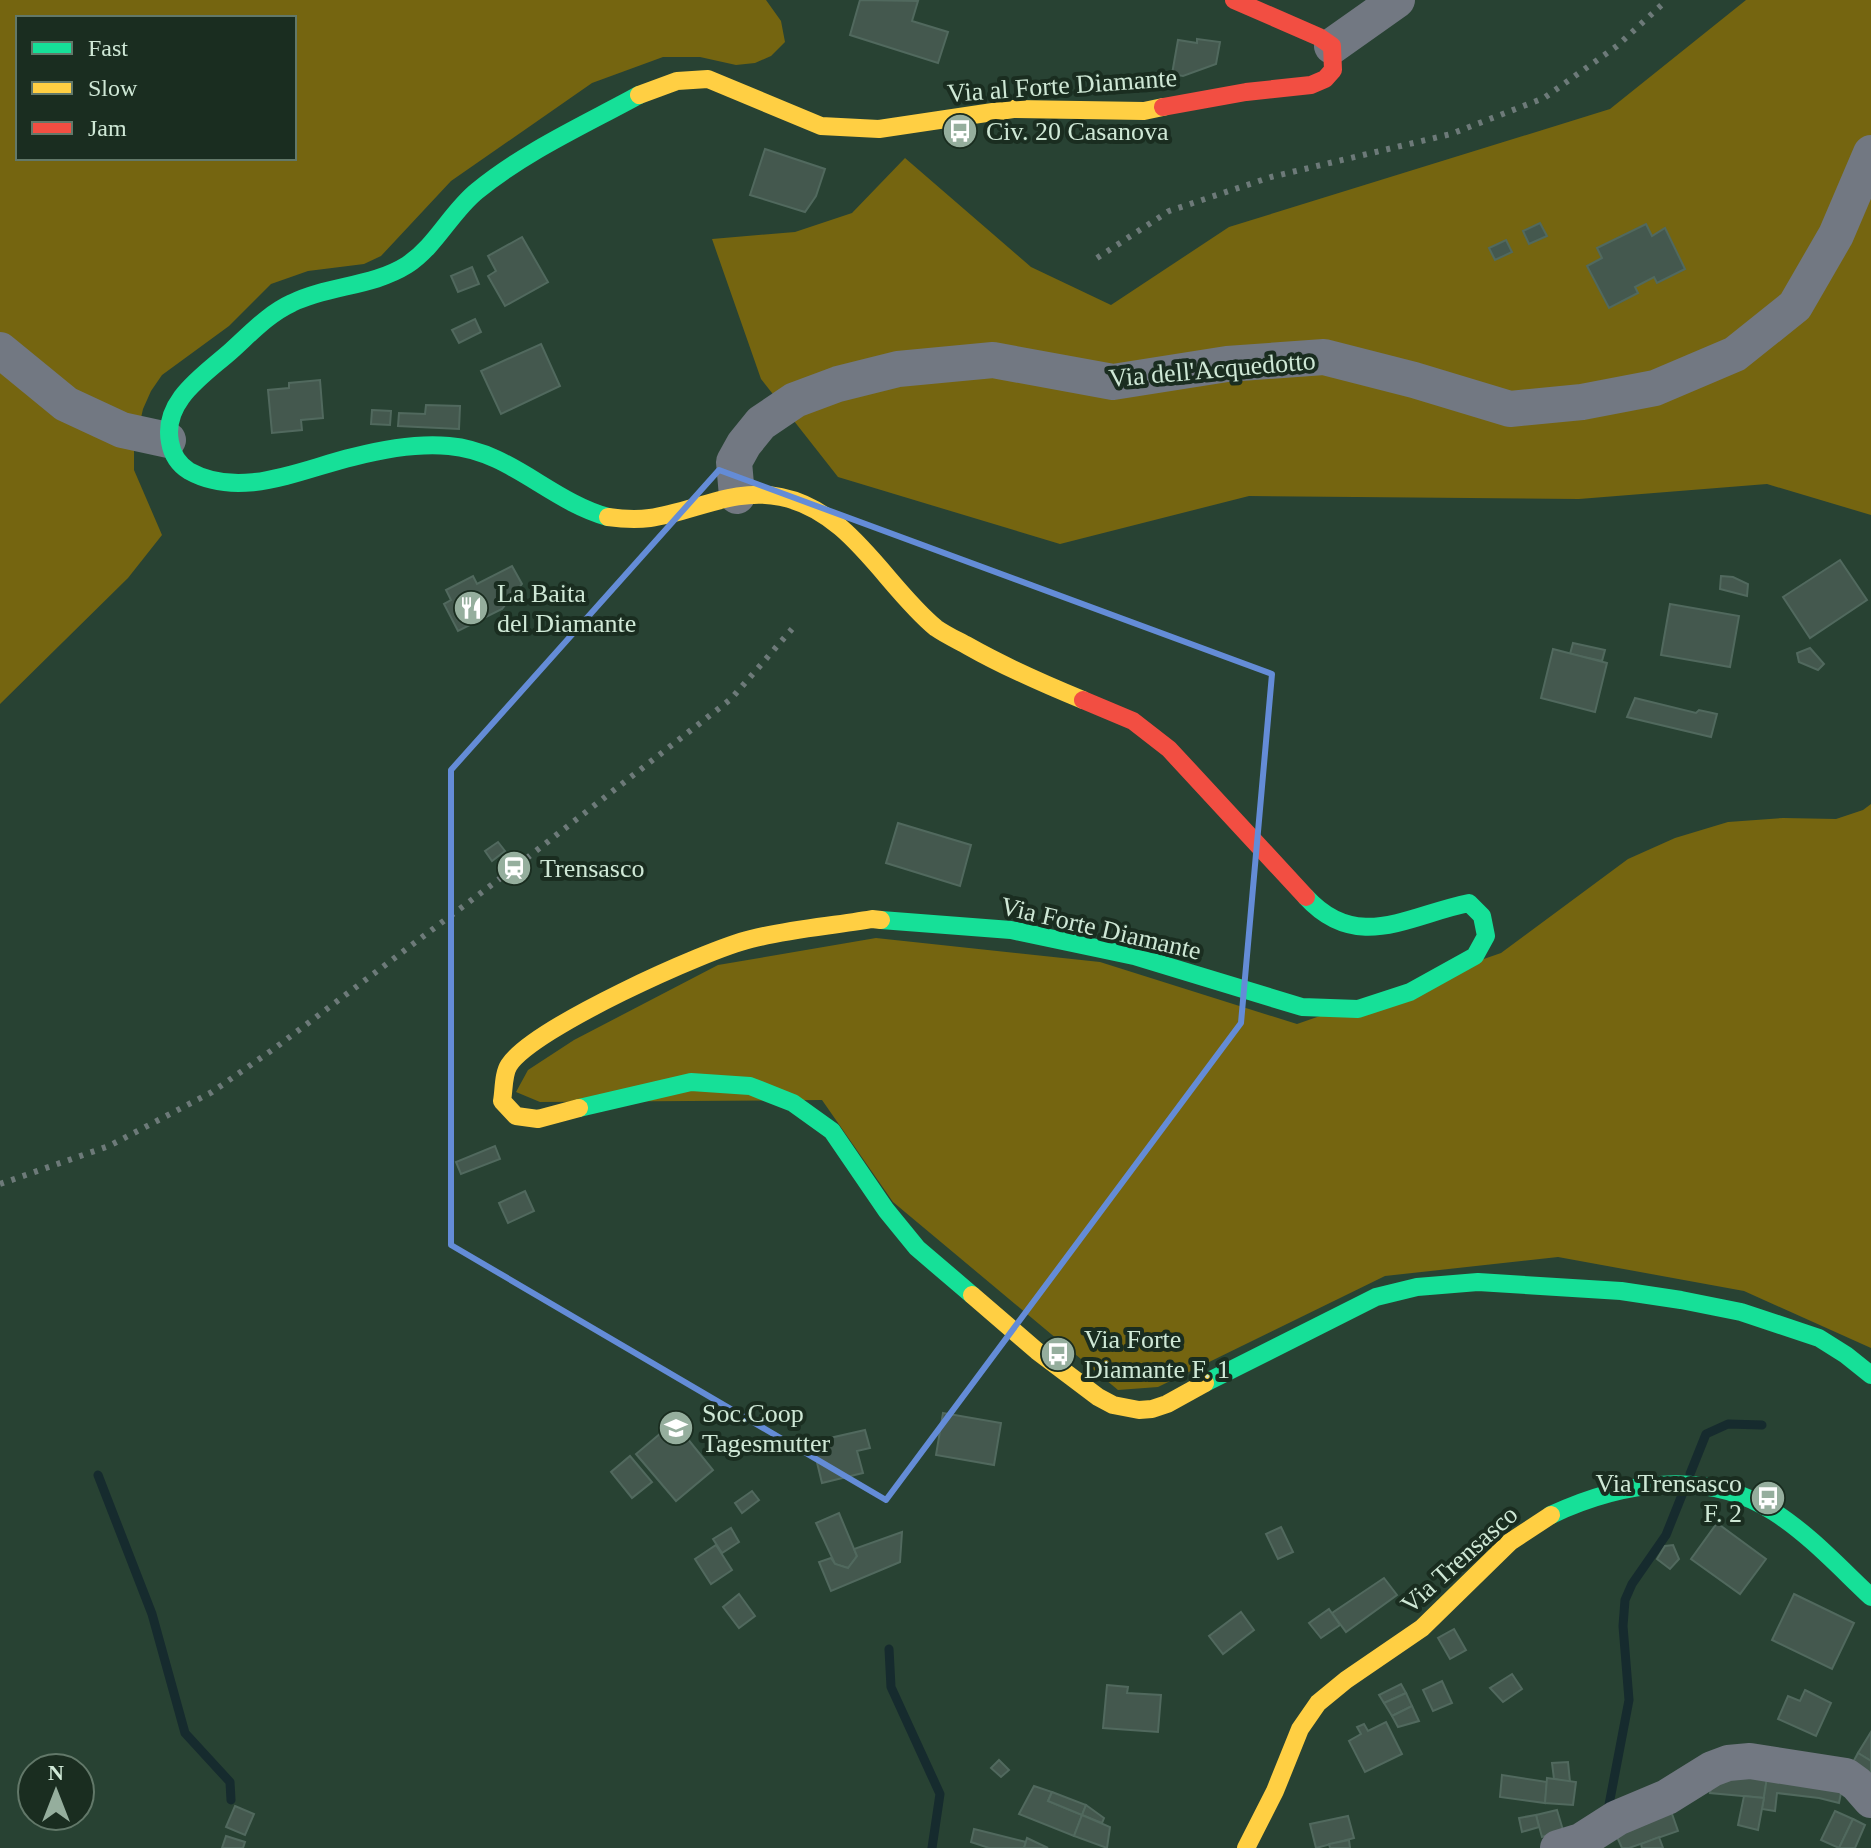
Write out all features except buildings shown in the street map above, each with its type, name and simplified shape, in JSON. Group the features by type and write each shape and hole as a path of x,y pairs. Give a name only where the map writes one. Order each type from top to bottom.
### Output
{"main road":[{"path":"1234,0 1319,37 1332,46"},
{"name":"Via al Forte Diamante","path":"168,440 169,422 183,395 264,321 285,306 305,297 381,277 405,266 425,251 468,198 509,168 647,91 670,82 689,78 708,79 821,126 879,129 1013,109 1144,111 1246,92 1311,85 1325,79 1333,70 1332,46"},
{"path":"168,440 182,467 200,476 229,483 266,481 395,448 438,446 471,449 503,460 575,508 610,518 646,519 737,496"},
{"name":"Via Forte Diamante","path":"737,496 760,493 783,497 817,512 856,542 935,627 999,665 1132,721 1180,758 1313,905 1334,921 1366,929 1395,926 1449,905 1469,903 1482,916 1486,936 1475,956 1410,992 1358,1009 1302,1007 1134,956 1011,930 872,919 749,939 607,1000 531,1042 507,1067 503,1084 502,1101 516,1116 538,1119 627,1095 691,1082 750,1086 793,1103 832,1131 886,1210 917,1248 1037,1351 1098,1397 1126,1409 1152,1409 1167,1404 1282,1342 1356,1306 1394,1292 1438,1285 1500,1281 1625,1290 1720,1307 1802,1330 1850,1356 1871,1375"},
{"name":"Via Trensasco","path":"1246,1848 1272,1798 1298,1732 1324,1698 1423,1627 1522,1532 1575,1504 1639,1486 1711,1486 1738,1493 1788,1521 1871,1597"}],"street":[{"path":"1332,46 1397,0"},
{"name":"Via dell'Acquedotto","path":"737,496 734,462 761,423 795,400 838,384 898,369 993,360 1113,382 1227,364 1324,357 1510,409 1582,402 1655,388 1735,354 1795,306 1836,235 1871,153"},
{"path":"0,350 66,404 122,430 168,440"},
{"path":"1558,1848 1581,1841 1617,1818 1667,1797 1712,1769 1728,1763 1750,1761 1846,1776 1871,1800"}],"highlighted area":[{"path":"719,470 1272,674 1241,1023 886,1500 451,1245 451,770"}],"shaded area":[{"path":"0,0 766,0 781,21 785,42 771,56 755,63 736,65 700,57 663,57 592,83 451,181 381,256 364,264 308,271 271,284 229,326 162,375 143,409 134,449 134,470 162,535 128,578 0,704"},
{"path":"1746,0 1871,0 1871,515 1767,484 1579,499 1249,496 1060,544 838,477 761,379 712,239 795,232 852,213 905,158 1031,267 1111,305 1229,227 1610,109"},
{"path":"1871,804 1871,1348 1744,1291 1558,1257 1385,1276 1158,1387 1118,1390 893,1202 822,1100 540,1102 516,1092 528,1070 574,1040 718,965 876,938 1100,962 1297,1024 1501,953 1628,859 1675,838 1728,822 1783,818 1836,819"}],"waterway":[{"path":"1690,1474 1706,1434 1728,1424 1762,1425"},
{"path":"98,1475 152,1614 185,1733 230,1782 231,1800"},
{"path":"1608,1810 1629,1700 1623,1626 1625,1600 1632,1584 1666,1535 1682,1495"},
{"path":"889,1649 891,1687 940,1794 932,1848"}],"railway":[{"path":"1097,258 1169,211 1271,177 1451,134 1544,98 1617,46 1667,0"},
{"path":"0,1184 109,1146 212,1092 275,1048 731,699 792,629"}],"traffic: fast":[{"path":"608,517 567,500 491,457 449,446 389,449 250,482 229,483 209,479 189,471 179,462 171,446 169,427 172,414 187,390 275,313 306,297 379,278 407,265 427,248 468,199 515,163 639,95"},
{"path":"881,920 1011,930 1134,956 1302,1007 1358,1009 1410,992 1475,956 1486,936 1482,916 1469,903 1384,926 1364,927 1325,914 1306,897"},
{"path":"579,1108 691,1082 750,1086 793,1103 832,1131 886,1210 917,1248 972,1295"},
{"path":"1205,1383 1376,1297 1417,1287 1478,1282 1621,1291 1741,1312 1819,1338 1871,1375"},
{"path":"1551,1515 1606,1494 1634,1488 1692,1485 1720,1489 1748,1498 1787,1521 1871,1597"}],"traffic: slow":[{"path":"639,95 677,81 708,79 821,126 879,129 1013,109 1144,111 1163,107"},
{"path":"608,517 650,518 747,495 781,497 806,505 828,517 847,534 936,628 1010,668 1083,700"},
{"path":"579,1108 538,1119 516,1116 502,1101 509,1065 524,1049 550,1031 622,992 697,958 751,939 881,920"},
{"path":"972,1295 1037,1351 1113,1405 1152,1409 1205,1383"},
{"path":"1246,1848 1275,1791 1300,1729 1318,1703 1422,1628 1510,1542 1551,1515"}],"traffic: jam":[{"path":"1163,107 1246,92 1311,85 1325,79 1333,70 1332,46 1319,37 1234,0"},
{"path":"1083,700 1133,721 1169,749 1306,897"}],"place":[{"name":"Civ. 20 Casanova","path":"960,131"},
{"name":"La Baita del Diamante","path":"471,608"},
{"name":"Trensasco","path":"514,868"},
{"name":"Via Forte Diamante F. 1","path":"1058,1354"},
{"name":"Soc.Coop Tagesmutter","path":"676,1428"},
{"name":"Via Trensasco F. 2","path":"1768,1498"}]}
